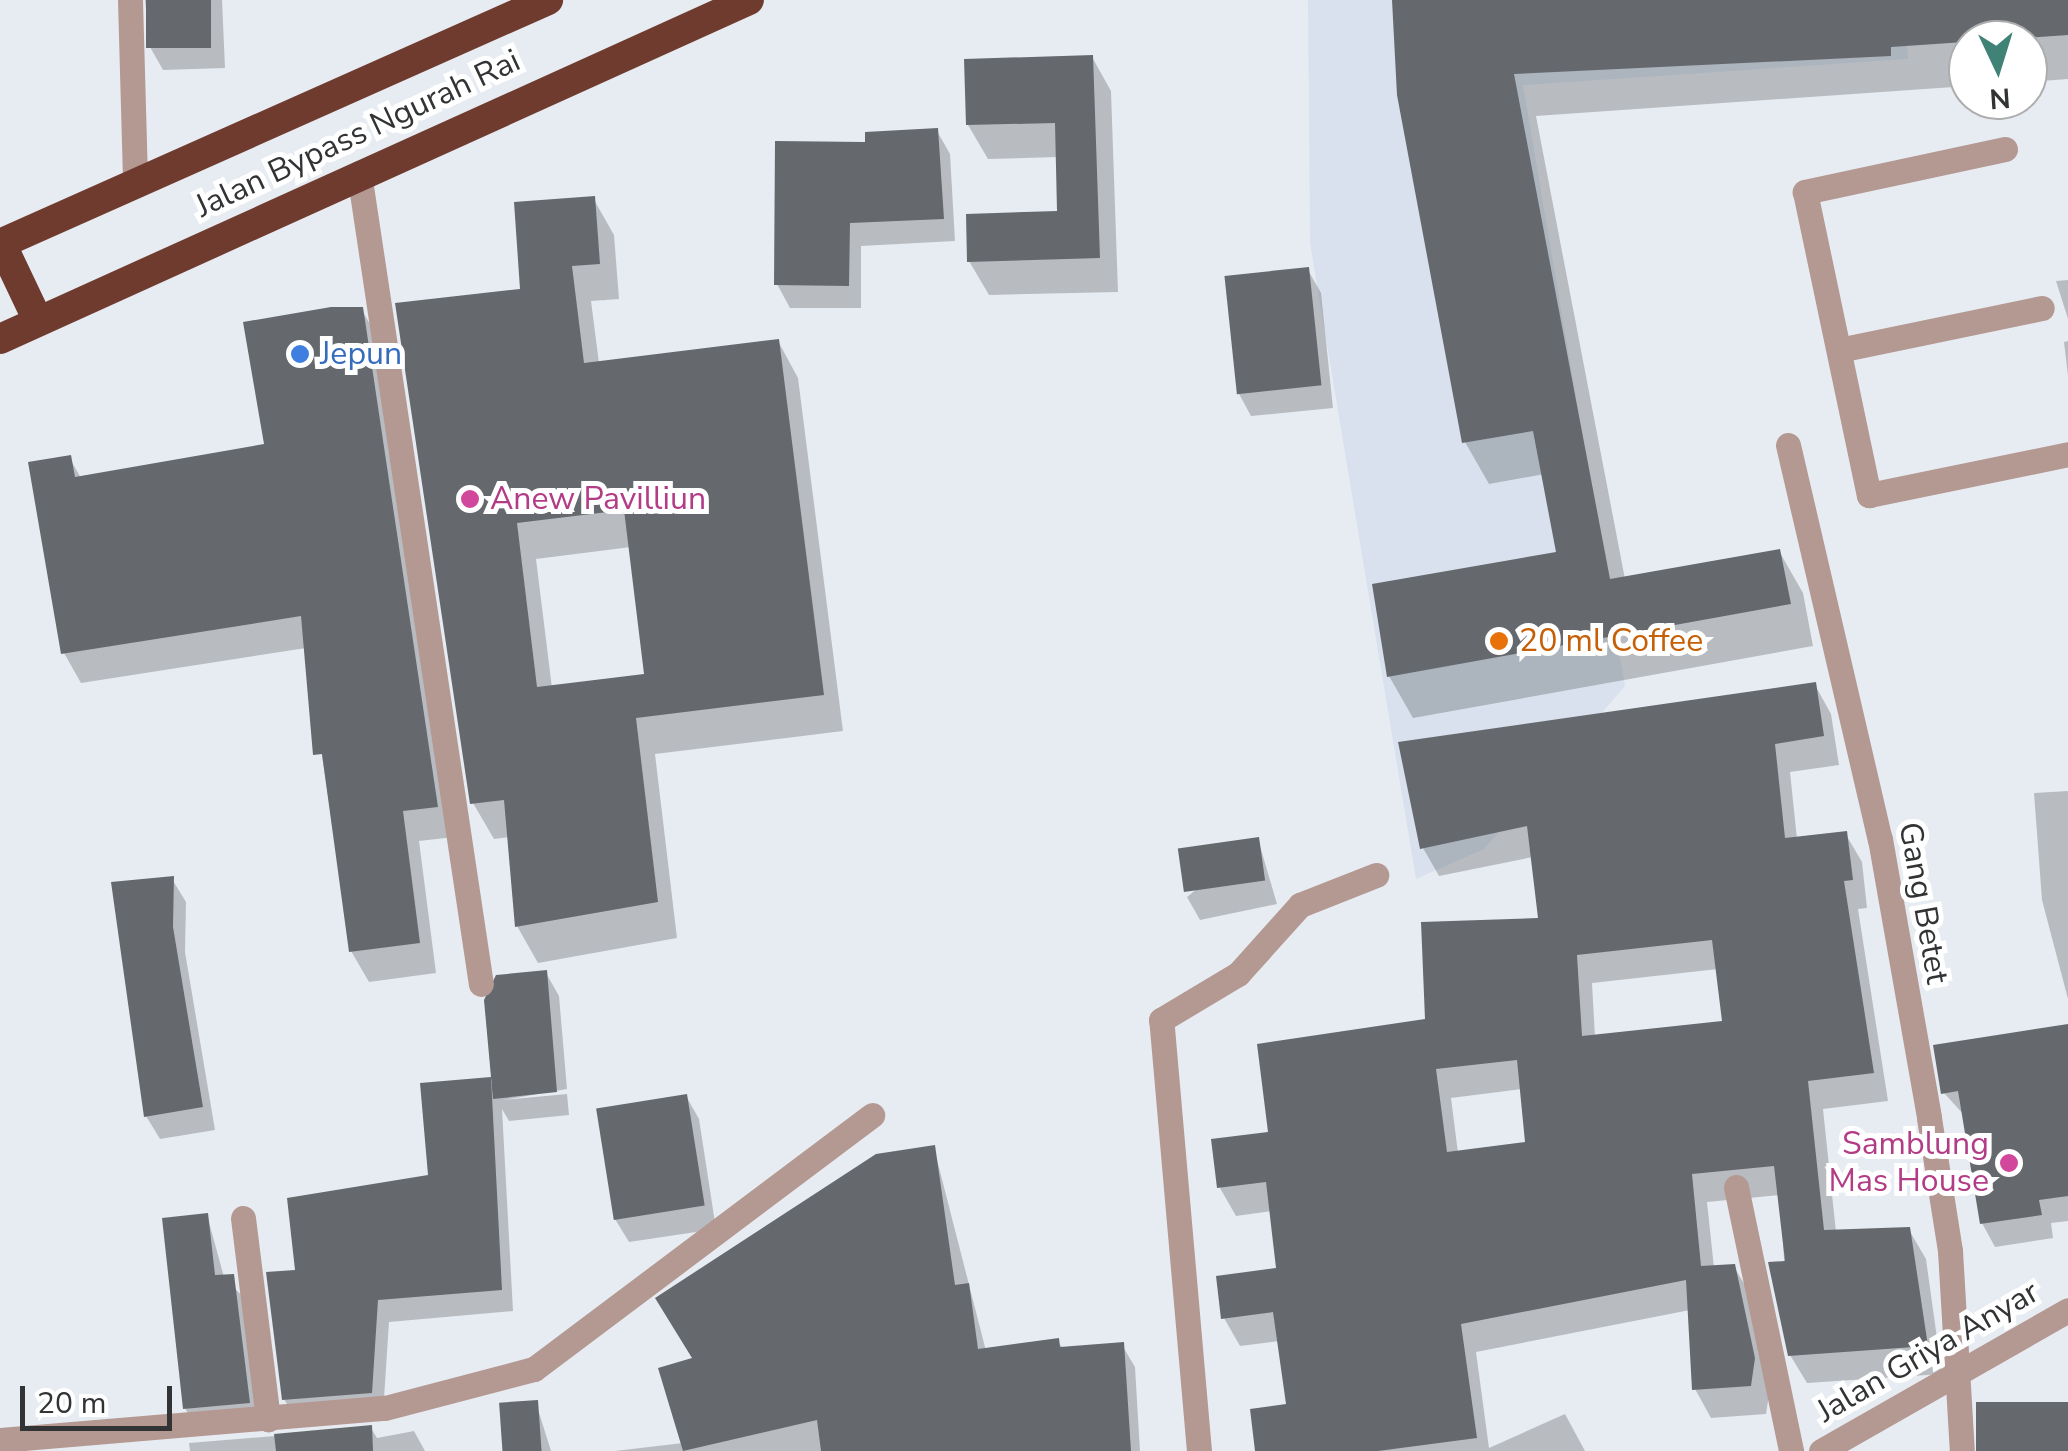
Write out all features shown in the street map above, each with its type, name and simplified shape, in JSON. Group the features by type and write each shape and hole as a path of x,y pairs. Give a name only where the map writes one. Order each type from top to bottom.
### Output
{"highway":[{"name":"Jalan Bypass Ngurah Rai","path":"0,243 548,0"},
{"name":"Jalan Bypass Ngurah Rai","path":"0,339 359,173 749,0"},
{"path":"0,243 38,320"}],"street":[{"path":"130,0 136,184"},
{"path":"2005,150 1806,192 1869,495 2068,454"},
{"path":"359,173 481,984"},
{"path":"1839,350 2042,308"},
{"name":"Gang Betet","path":"1788,446 1880,839 1950,1251 1962,1451"},
{"path":"1199,1451 1161,1020 1238,974 1300,905 1376,874"},
{"path":"0,1440 427,1402 534,1369 872,1115"},
{"path":"1736,1187 1791,1451"},
{"path":"243,1218 268,1419"},
{"name":"Jalan Griya Anyar","path":"1821,1451 1959,1379 2068,1310"}],"shaded area":[{"path":"1308,0 1904,0 1908,59 1523,85 1625,686 1484,849 1416,879 1310,243"}],"building":[{"path":"146,0 211,0 211,48 146,48"},
{"path":"1392,0 2068,0 2068,35 2048,36 2048,20 1948,20 1948,43 1891,47 1891,56 1514,74 1610,579 1780,549 1791,604 1387,677 1372,584 1556,552 1533,431 1462,443 1397,95"},
{"path":"1093,55 1100,258 967,262 966,214 1057,211 1055,123 966,125 964,59"},
{"path":"938,128 944,219 850,223 849,286 774,285 775,141 865,142 865,132"},
{"path":"595,196 600,264 572,266 584,363 779,339 824,695 636,718 658,902 515,927 504,800 470,804 395,303 520,289 514,202","holes":["624,510 644,674 537,687 517,523"]},
{"path":"1309,267 1321,385 1237,394 1224,276"},
{"path":"331,307 363,307 438,807 403,811 420,943 349,952 322,754 313,755 301,616 61,654 28,462 71,455 75,477 264,444 243,322"},
{"path":"1816,682 1824,736 1775,744 1785,838 1847,831 1853,880 1844,881 1874,1073 1808,1081 1824,1230 1910,1227 1928,1346 1788,1356 1768,1262 1785,1261 1774,1166 1692,1174 1701,1266 1735,1264 1755,1358 1751,1386 1692,1390 1686,1280 1461,1324 1477,1438 1378,1451 1255,1451 1250,1409 1286,1404 1273,1312 1221,1319 1216,1276 1276,1268 1266,1182 1217,1188 1211,1139 1268,1132 1257,1044 1425,1019 1421,922 1538,918 1527,826 1420,849 1398,742","holes":["1712,940 1722,1021 1582,1036 1577,955","1517,1060 1525,1142 1447,1152 1436,1069"]},
{"path":"1259,837 1265,881 1184,892 1178,848"},
{"path":"174,876 173,927 203,1107 144,1117 111,882"},
{"path":"547,970 557,1092 493,1099 484,1000 496,975"},
{"path":"2068,1024 2068,1196 2039,1200 2042,1215 1980,1224 1958,1091 1941,1094 1933,1045"},
{"path":"491,1077 502,1290 378,1300 372,1393 282,1400 266,1272 295,1270 287,1198 428,1175 420,1083"},
{"path":"687,1094 705,1206 614,1220 596,1108"},
{"path":"935,1145 955,1285 969,1283 978,1349 1059,1338 1060,1347 1124,1342 1131,1451 821,1451 817,1420 683,1451 658,1368 692,1358 655,1298 876,1154"},
{"path":"208,1213 215,1275 234,1274 250,1403 183,1409 162,1218"},
{"path":"538,1400 542,1451 502,1451 499,1403"},
{"path":"1976,1402 2068,1402 2068,1451 1976,1451"},
{"path":"372,1425 373,1451 276,1451 274,1434"}],"place":[{"name":"Jepun","path":"300,354"},
{"name":"Anew Pavilliun","path":"470,499"},
{"name":"20 ml Coffee","path":"1499,641"},
{"name":"Samblung Mas House","path":"2009,1163"}]}
